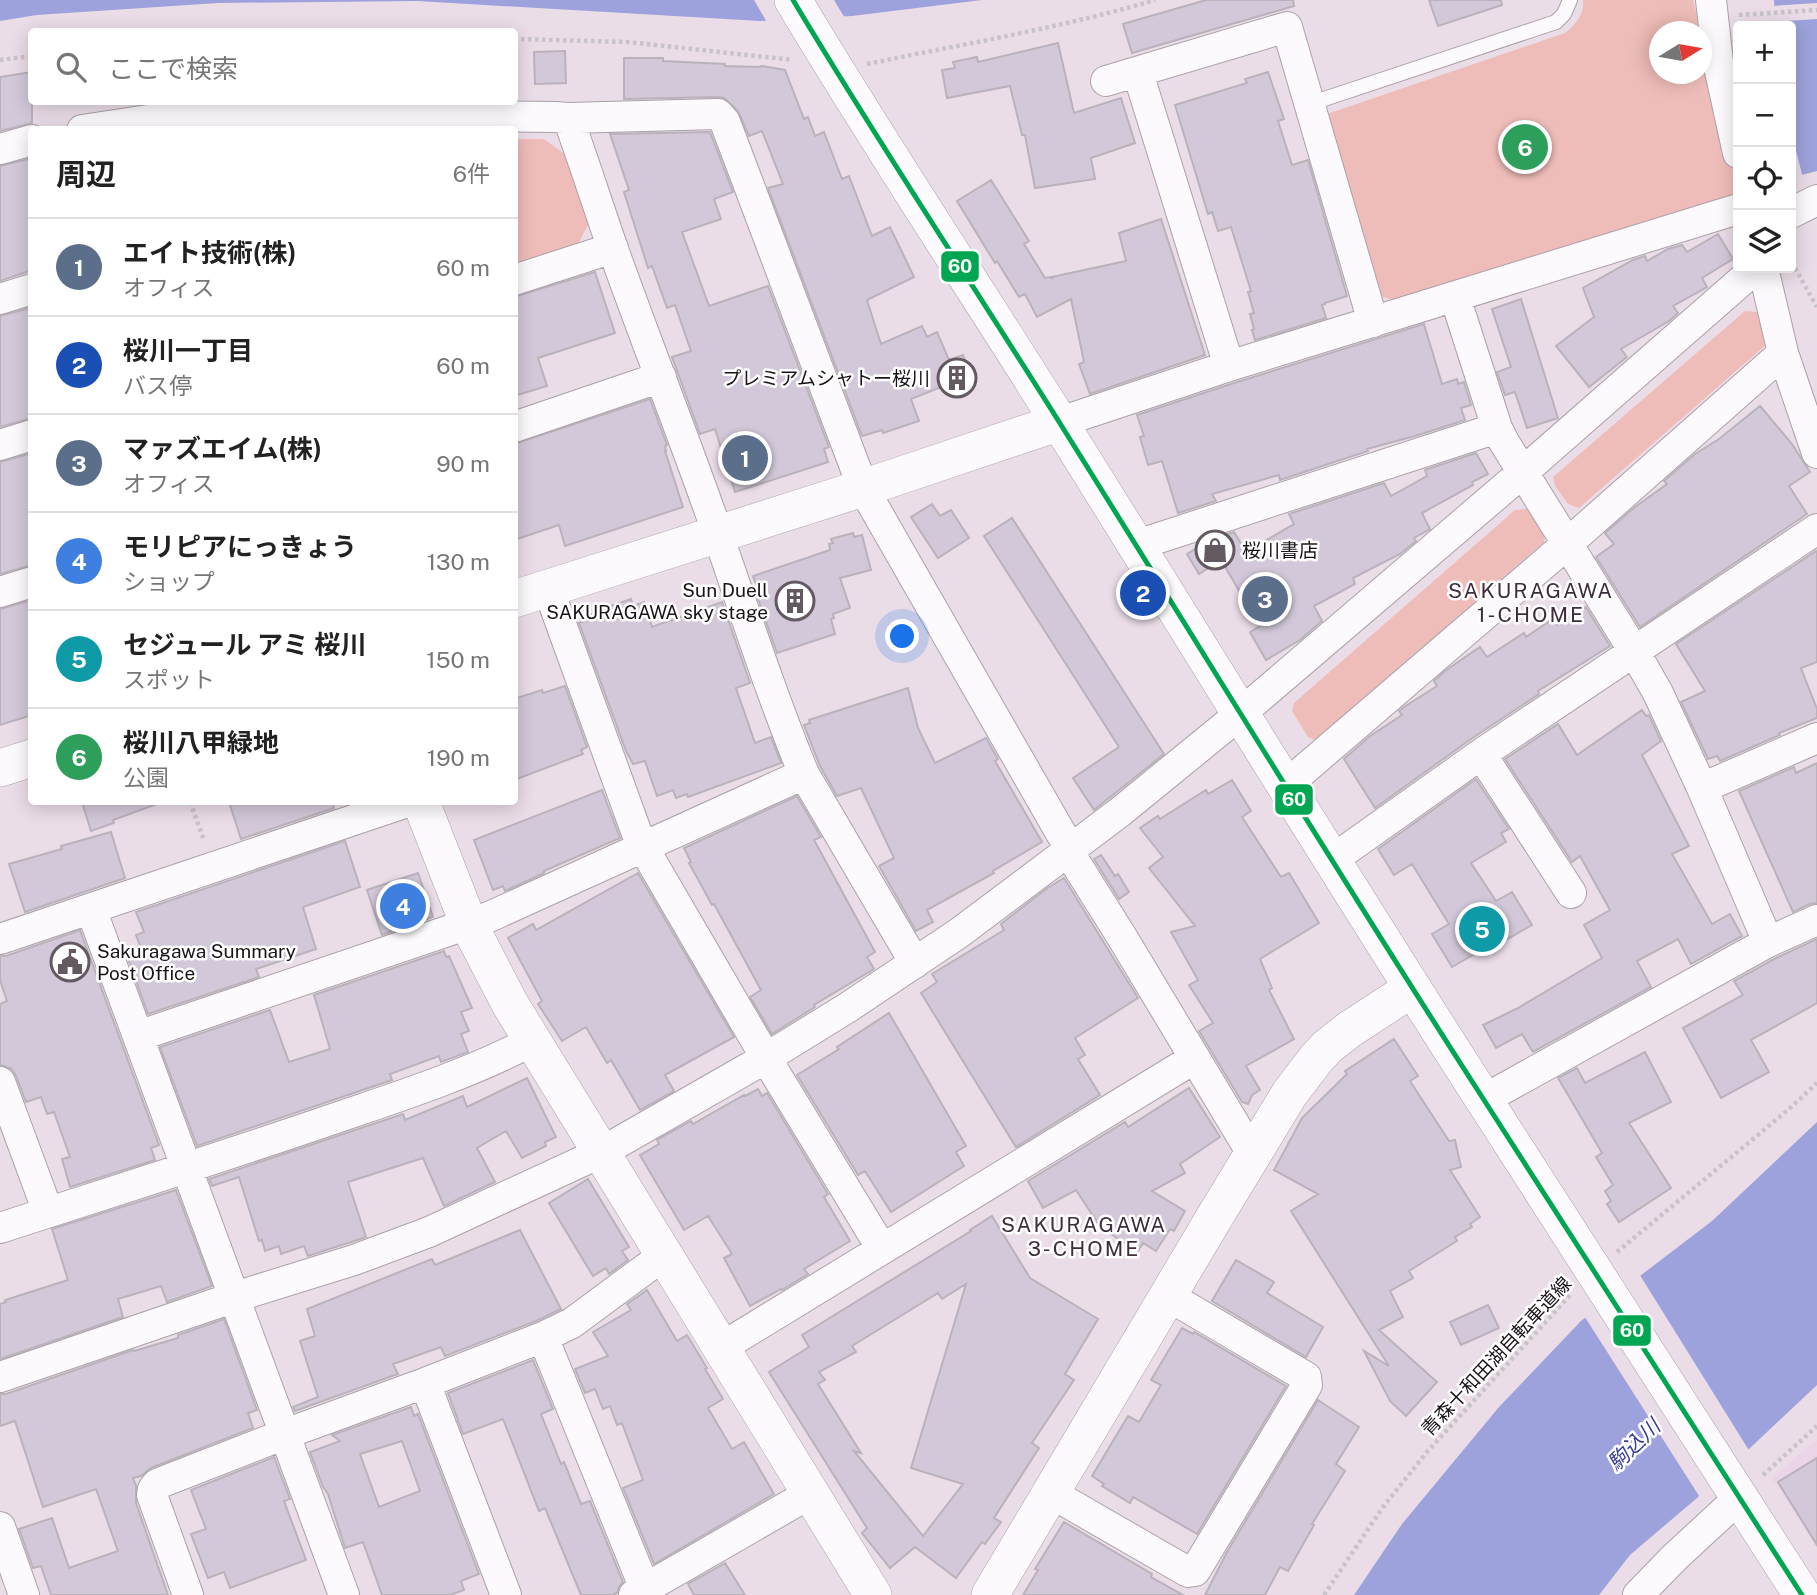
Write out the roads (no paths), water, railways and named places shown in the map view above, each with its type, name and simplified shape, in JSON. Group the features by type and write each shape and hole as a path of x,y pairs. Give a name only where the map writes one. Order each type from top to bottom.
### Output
{"street":[{"path":"793,0 817,59 1060,422 1483,1100 1595,1271 1745,1488 1802,1595"},
{"path":"1723,8 1718,62 1737,147"},
{"path":"1106,81 1287,27 1373,322"},
{"path":"1138,73 1229,366"},
{"path":"132,126 183,122 217,113 344,122 718,114 725,122 863,488 1069,850 1253,1155"},
{"path":"568,118 718,534 753,640 804,774 915,962"},
{"path":"0,149 28,141"},
{"path":"1796,210 1817,200"},
{"path":"518,598 863,488 1229,366 1735,210"},
{"path":"518,279 613,248"},
{"path":"0,1377 391,1247 490,1205 600,1153 766,1058 959,933 1120,812 1240,714 1523,472 1750,273"},
{"path":"1764,273 1783,353 1817,453"},
{"path":"0,299 28,290"},
{"path":"1455,296 1497,428 1658,692 1768,942"},
{"path":"1285,786 1567,544 1783,353"},
{"path":"518,427 661,377"},
{"path":"1137,545 1497,428"},
{"path":"0,445 28,436"},
{"path":"1332,860 1481,754 1817,529"},
{"path":"0,592 28,583"},
{"path":"548,588 643,847 766,1058 882,1249"},
{"path":"1702,788 1817,738"},
{"path":"1481,754 1571,892"},
{"path":"0,768 28,759"},
{"path":"138,1036 469,925 804,774"},
{"path":"0,939 398,805"},
{"path":"422,805 469,925 488,965 600,1153 873,1595"},
{"path":"92,909 344,1595"},
{"path":"1483,1100 1768,942 1817,920"},
{"path":"990,1595 1290,1093 1327,1047 1413,988"},
{"path":"0,1228 438,1083 532,1041"},
{"path":"722,1347 1195,1058"},
{"path":"0,1083 48,1213"},
{"path":"188,1595 152,1495 157,1484 543,1337 572,1323 664,1255"},
{"path":"1051,1493 1188,1572 1195,1571 1307,1385 1306,1377 1168,1296"},
{"path":"543,1337 639,1592 811,1493"},
{"path":"425,1383 506,1595"},
{"path":"1638,1595 1745,1488"},
{"path":"0,1527 24,1595"}],"lane":[{"path":"1309,104 1556,22 1564,14 1570,0"}],"water":[{"path":"0,0 982,0 852,16 760,21 417,1 218,3 37,15 0,21"},
{"path":"1774,0 1817,0 1817,233 1796,151 1796,21 1775,21"},
{"name":"駒込川","path":"1817,1122 1817,1385 1697,1498 1630,1555 1599,1595 1354,1595 1402,1524 1499,1407 1581,1321 1712,1221"}],"place":[{"name":"桜川八甲緑地","path":"1525,147"},
{"name":"プレミアムシャトー桜川","path":"957,378"},
{"name":"エイト技術(株)","path":"745,458"},
{"name":"桜川書店","path":"1215,550"},
{"name":"桜川一丁目","path":"1143,593"},
{"name":"マァズエイム(株)","path":"1265,599"},
{"name":"Sun Duell SAKURAGAWA sky stage","path":"795,601"},
{"name":"モリピアにっきょう","path":"403,906"},
{"name":"セジュール アミ 桜川","path":"1482,929"},
{"name":"Sakuragawa Summary Post Office","path":"70,962"}],"district":[{"name":"SAKURAGAWA 1-CHOME","path":"1531,603"},
{"name":"SAKURAGAWA 3-CHOME","path":"1084,1237"}]}
